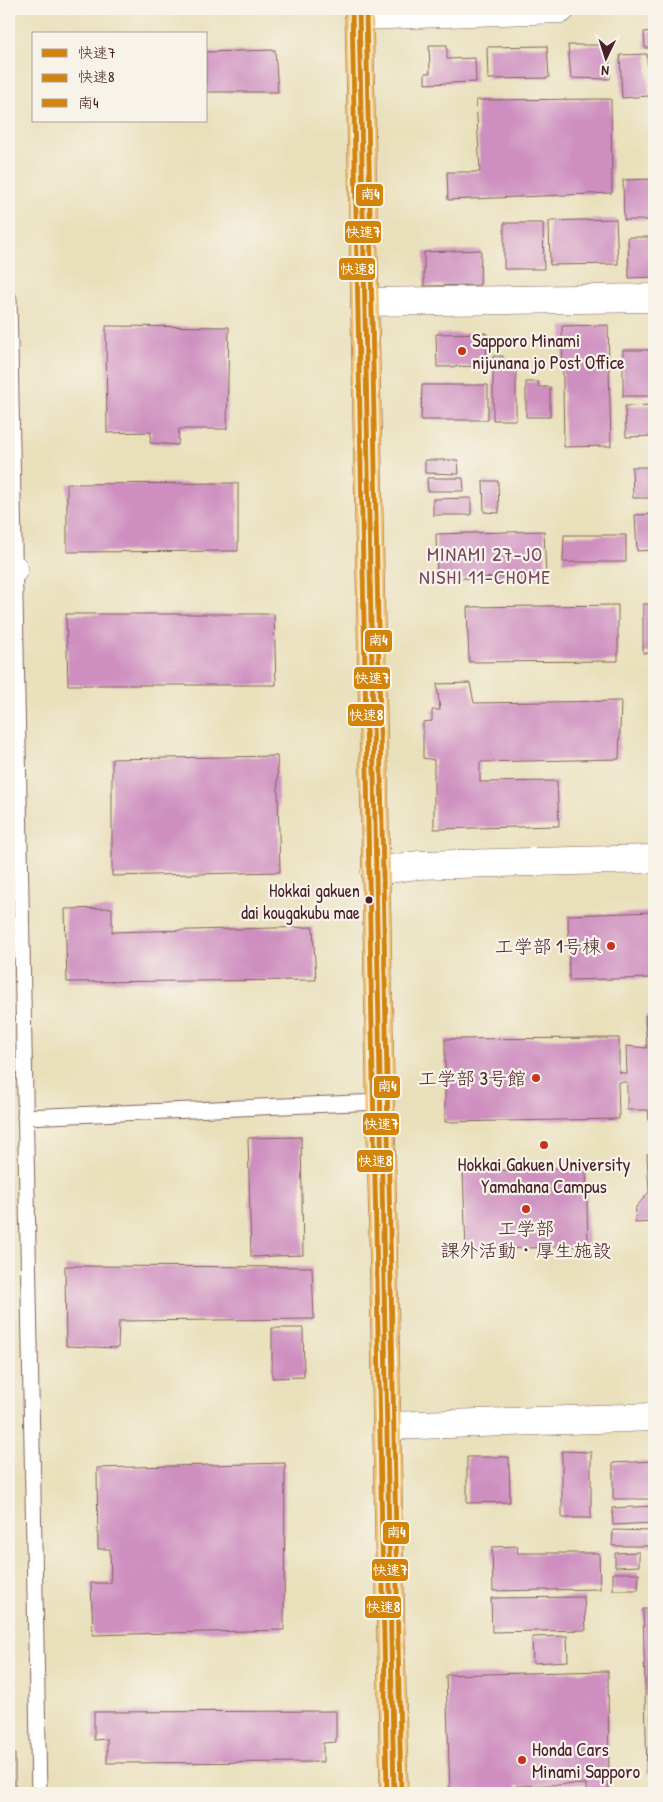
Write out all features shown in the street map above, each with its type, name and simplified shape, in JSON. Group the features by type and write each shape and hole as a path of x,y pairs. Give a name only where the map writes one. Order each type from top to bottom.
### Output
{"highway":[{"path":"359,13 374,871 388,1426 394,1793"}],"street":[{"path":"359,13 561,9"},
{"path":"365,302 654,298"},
{"path":"374,871 418,865 654,859"},
{"path":"388,1426 654,1417"}],"lane":[{"path":"9,300 12,569 39,1793"},
{"path":"25,1117 380,1102"}],"building":[{"path":"654,31 654,48 645,48 644,32"},
{"path":"429,45 447,45 447,59 475,58 476,82 425,84 425,73 430,73"},
{"path":"568,45 609,45 610,79 571,78"},
{"path":"547,46 549,78 488,79 487,47"},
{"path":"275,50 278,92 208,92 208,52"},
{"path":"647,54 649,96 622,98 620,55"},
{"path":"611,99 612,193 448,200 447,172 480,172 476,100"},
{"path":"654,179 654,220 624,220 623,180"},
{"path":"616,219 618,264 550,265 549,221"},
{"path":"504,223 543,223 544,269 504,269"},
{"path":"628,237 654,237 654,277 629,278"},
{"path":"481,250 480,285 424,286 424,252"},
{"path":"608,325 611,446 564,447 562,326"},
{"path":"106,326 229,327 227,429 179,429 178,445 150,443 151,432 107,433"},
{"path":"486,333 487,366 437,367 436,334"},
{"path":"623,350 654,350 654,396 623,396"},
{"path":"493,356 503,356 503,360 516,360 516,420 493,420"},
{"path":"526,382 539,382 538,387 550,387 550,417 526,417"},
{"path":"422,385 488,385 488,420 421,420"},
{"path":"654,405 654,436 626,437 625,406"},
{"path":"425,460 458,460 459,474 425,473"},
{"path":"632,467 654,467 654,498 633,498"},
{"path":"427,478 463,478 464,491 428,491"},
{"path":"483,481 498,481 499,513 484,512"},
{"path":"238,483 238,551 67,552 67,484"},
{"path":"471,498 471,515 433,515 433,499"},
{"path":"654,514 654,550 637,551 635,515"},
{"path":"544,531 546,576 437,579 436,534"},
{"path":"564,535 626,535 626,562 563,562"},
{"path":"643,604 654,604 654,653 643,653"},
{"path":"618,605 618,661 469,662 467,607"},
{"path":"66,614 274,614 276,685 68,685"},
{"path":"470,683 474,703 621,701 619,759 480,762 480,782 557,781 559,826 434,829 434,760 423,758 423,722 432,721 432,710 440,710 437,684"},
{"path":"277,756 280,872 112,876 112,759"},
{"path":"112,908 112,932 313,927 316,980 67,982 65,909"},
{"name":"工学部 1号棟","path":"654,912 654,978 569,980 568,915"},
{"name":"工学部 3号館","path":"645,1016 654,1016 654,1122 649,1122 648,1110 627,1110 627,1082 618,1082 619,1119 445,1122 445,1039 619,1038 619,1072 627,1074 626,1046 647,1048"},
{"path":"301,1137 303,1255 251,1257 248,1138"},
{"path":"647,1154 654,1154 654,1222 635,1223 636,1207 649,1192"},
{"name":"工学部 課外活動・厚生施設","path":"586,1167 588,1246 466,1250 463,1172"},
{"path":"65,1266 312,1267 314,1319 119,1321 118,1348 66,1346"},
{"path":"272,1328 303,1328 304,1377 272,1378"},
{"path":"562,1451 591,1452 591,1518 562,1518"},
{"path":"467,1457 509,1457 510,1502 467,1503"},
{"path":"654,1461 654,1499 613,1499 613,1463"},
{"path":"285,1463 284,1630 93,1635 91,1583 111,1583 110,1549 98,1549 97,1468"},
{"path":"654,1506 654,1523 613,1525 612,1508"},
{"path":"613,1530 652,1531 652,1546 612,1546"},
{"path":"518,1546 517,1553 599,1553 600,1589 493,1591 492,1547"},
{"path":"639,1552 639,1566 615,1567 615,1553"},
{"path":"613,1573 639,1573 638,1590 613,1590"},
{"path":"584,1597 586,1630 492,1632 491,1598"},
{"path":"643,1609 654,1609 654,1774 647,1774"},
{"path":"567,1636 568,1661 533,1663 532,1637"},
{"path":"608,1671 609,1793 586,1793 586,1784 516,1786 516,1793 450,1793 446,1675"},
{"path":"336,1711 336,1742 323,1743 323,1762 107,1763 107,1739 94,1740 94,1712"},
{"path":"9,1754 15,1754 15,1793 9,1793"}],"transit line":[{"name":"快速8","path":"352,9 387,1793"},
{"name":"快速7","path":"359,9 394,1793"},
{"name":"南4","path":"366,9 401,1793"}],"place":[{"name":"Sapporo Minami nijunana jo Post Office","path":"462,351"},
{"name":"Hokkai gakuen dai kougakubu mae","path":"369,900"},
{"name":"工学部 1号棟","path":"611,946"},
{"name":"工学部 3号館","path":"536,1078"},
{"name":"Hokkai Gakuen University Yamahana Campus","path":"544,1145"},
{"name":"工学部 課外活動・厚生施設","path":"526,1209"},
{"name":"Honda Cars Minami Sapporo","path":"522,1760"}],"district":[{"name":"MINAMI 27-JO NISHI 11-CHOME","path":"485,564"}]}
